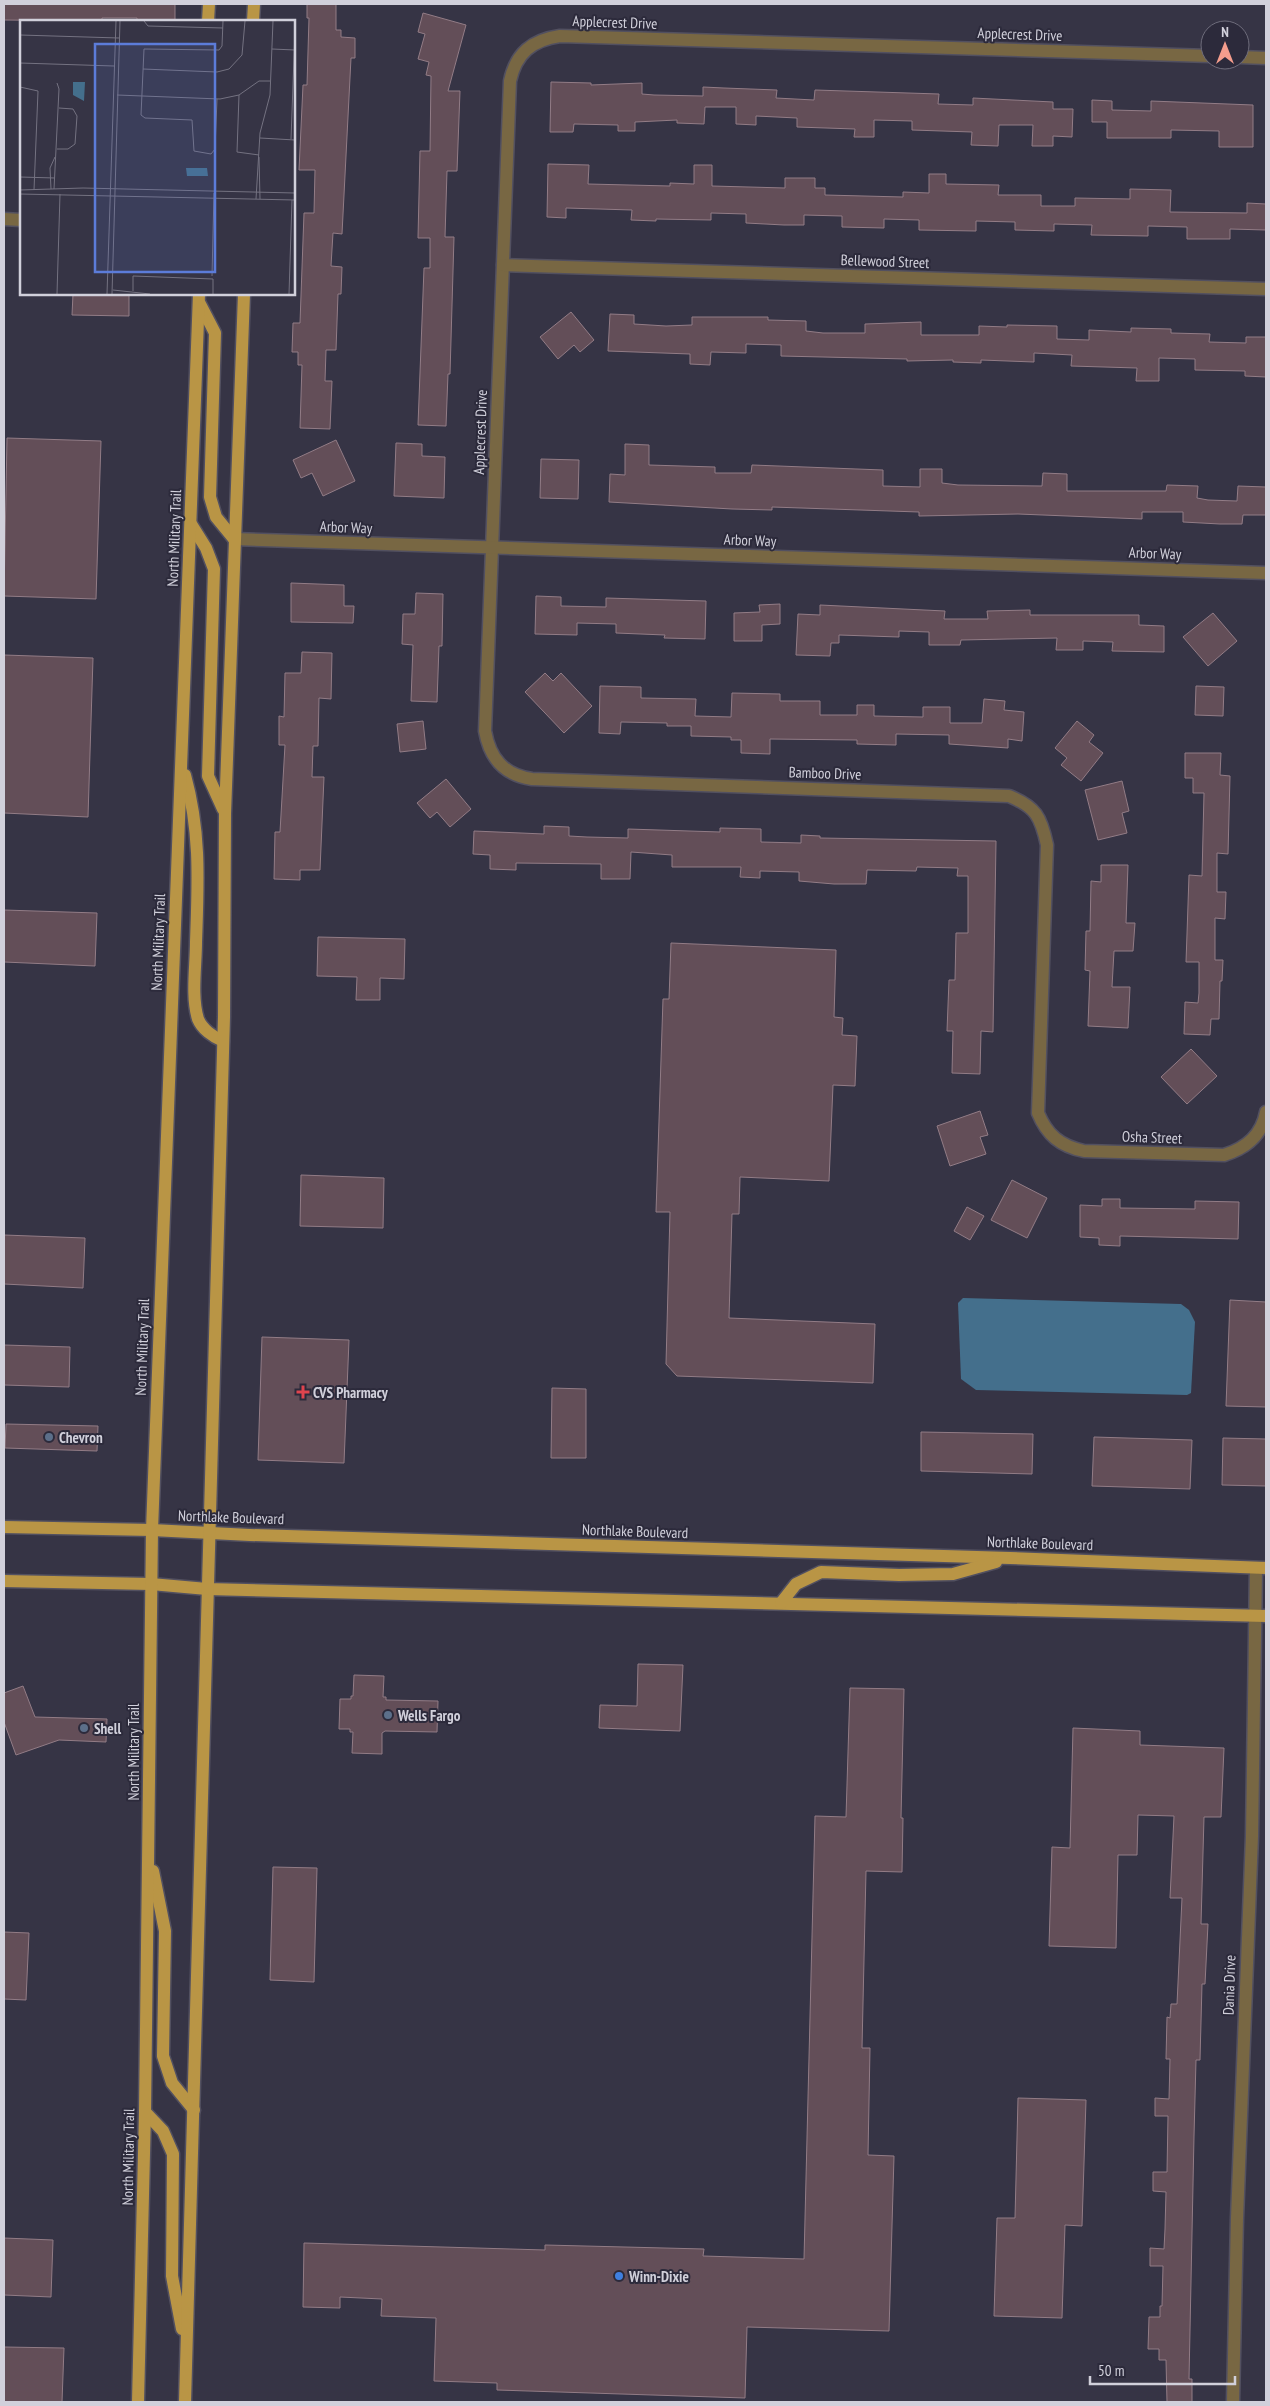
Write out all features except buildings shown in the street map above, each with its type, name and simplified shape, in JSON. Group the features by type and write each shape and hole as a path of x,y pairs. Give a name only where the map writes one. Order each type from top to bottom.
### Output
{"main road":[{"path":"208,20 209,4"},
{"path":"253,20 254,4"},
{"path":"185,2402 223,1041 225,814 244,295"},
{"path":"199,298 215,333 210,497 216,517 234,539"},
{"name":"North Military Trail","path":"138,2402 145,2112 152,1530 199,298"},
{"path":"191,524 206,548 214,569 208,776 225,814"},
{"path":"181,763 193,805 198,836 195,992 198,1020 212,1037 223,1041"},
{"name":"Northlake Boulevard","path":"4,1527 152,1530 208,1534 1010,1558 1261,1568"},
{"path":"781,1604 796,1584 821,1572 899,1576 953,1574 1010,1558"},
{"path":"4,1581 151,1584 207,1589 1261,1616"},
{"path":"148,1844 165,1931 163,2056 172,2083 194,2110"},
{"path":"145,2112 162,2131 173,2154 172,2276 186,2359"}],"street":[{"name":"Applecrest Drive","path":"492,548 510,81 513,67 521,54 532,44 545,38 570,36 1200,56"},
{"path":"1250,57 1266,58"},
{"path":"4,219 20,220"},
{"name":"Bellewood Street","path":"503,265 1266,289"},
{"name":"Arbor Way","path":"234,539 1266,573"},
{"name":"Bamboo Drive","path":"492,548 485,731 494,759 506,770 519,777 1009,796 1023,801 1034,811 1042,823 1046,845 1038,1113 1044,1127 1053,1138"},
{"name":"Osha Street","path":"1053,1138 1070,1148 1084,1151 1224,1155 1238,1151 1251,1143 1264,1123 1266,1112"},
{"name":"Dania Drive","path":"1233,2402 1236,2218 1261,1616 1261,1568"}],"water":[{"path":"963,1298 1181,1304 1189,1310 1195,1322 1191,1393 1187,1395 976,1390 961,1379 958,1303"}],"place":[{"name":"CVS Pharmacy","path":"303,1392"},
{"name":"Chevron","path":"49,1437"},
{"name":"Wells Fargo","path":"388,1715"},
{"name":"Shell","path":"84,1728"},
{"name":"Winn-Dixie","path":"619,2276"}]}
